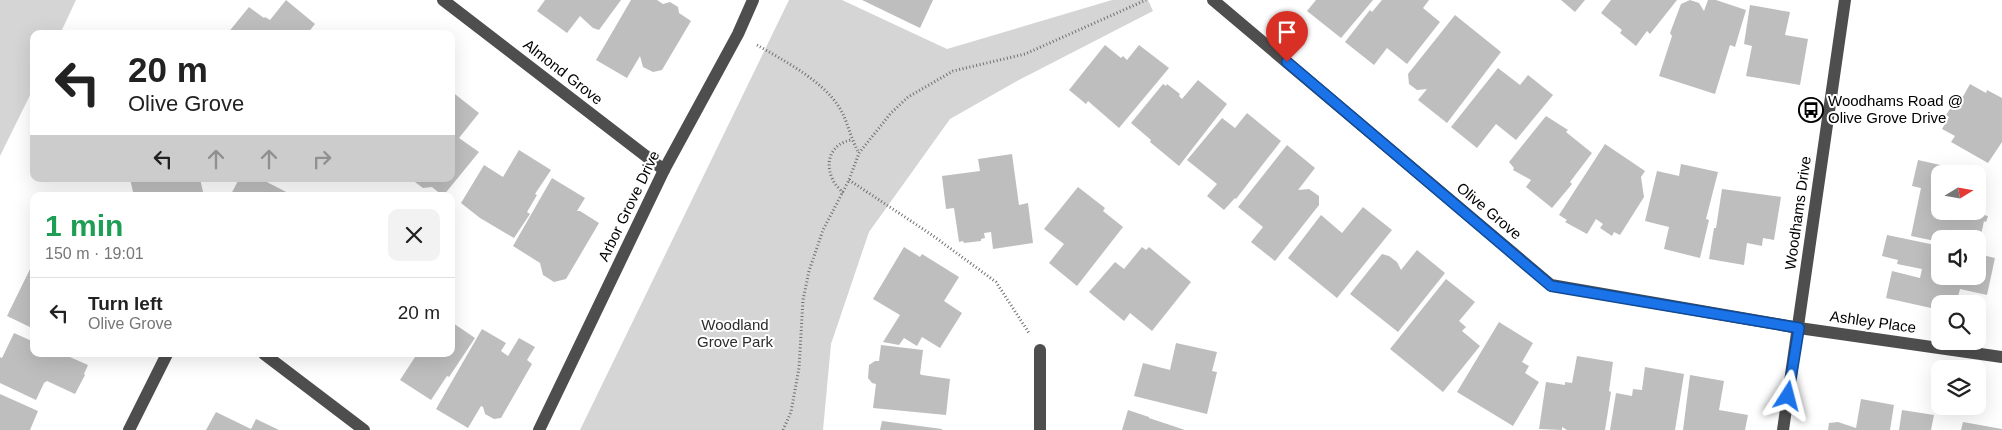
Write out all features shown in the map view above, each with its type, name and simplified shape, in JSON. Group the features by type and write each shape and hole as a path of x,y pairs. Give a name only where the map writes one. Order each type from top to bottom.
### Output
{"street":[{"name":"Almond Grove","path":"443,0 664,170"},
{"name":"Arbor Grove Drive","path":"539,430 664,170 738,34 753,0"},
{"name":"Olive Grove","path":"1213,0 1551,286 1799,328"},
{"name":"Woodhams Drive","path":"1782,430 1799,328 1845,0"},
{"name":"Ashley Place","path":"1799,328 2002,358"},
{"path":"1040,350 1040,430"},
{"path":"129,430 166,357"},
{"path":"268,357 364,430"}],"path":[{"path":"783,430 791,412 799,368 803,300 809,271 823,230 849,180 858,153 890,113 908,97 953,71 1025,54 1146,0"},
{"path":"738,34 812,80 826,92 839,107 851,140 858,153"},
{"path":"843,193 833,181 828,160 833,149 842,142 851,140"},
{"path":"849,180 932,235 996,282 1040,350"}],"green space":[{"path":"0,0 76,0 62,30 30,30 30,95 0,156"},
{"name":"Woodland Grove Park","path":"789,0 842,0 947,49 1112,0 1148,0 1153,11 1017,81 950,119 869,232 831,344 823,430 580,430"}],"building":[{"path":"286,0 315,24 310,30 230,30 249,7 270,20"},
{"path":"545,0 621,0 599,30 593,28 580,16 567,33 537,11"},
{"path":"631,0 657,0 663,4 670,2 678,7 679,13 691,21 662,70 653,72 643,67 640,56 627,78 596,60"},
{"path":"862,0 933,0 920,28"},
{"path":"1316,0 1373,0 1341,38 1307,11"},
{"path":"1382,0 1429,0 1423,8 1440,22 1407,64 1387,48 1374,65 1345,42 1370,10 1372,12"},
{"path":"1561,0 1585,0 1575,12"},
{"path":"1611,0 1677,0 1650,34 1647,31 1636,46 1620,33 1622,30 1601,13"},
{"path":"1690,0 1699,3 1704,11 1708,0 1716,0 1746,10 1735,47 1730,45 1715,94 1659,76 1672,36 1670,33 1681,4"},
{"path":"1750,5 1790,12 1785,35 1808,39 1800,85 1746,76 1752,46 1744,44"},
{"path":"1455,15 1501,52 1447,123 1418,100 1427,89 1417,90 1409,84 1408,74"},
{"path":"1105,45 1121,58 1123,56 1127,60 1139,45 1169,68 1119,128 1088,101 1086,104 1069,90"},
{"path":"1498,68 1520,85 1528,75 1553,95 1516,140 1496,124 1477,148 1451,127"},
{"path":"1198,80 1227,104 1179,166 1131,123 1163,84 1166,86 1167,84 1180,94 1179,96 1182,99"},
{"path":"1970,84 1986,93 1987,90 2002,98 2002,142 1988,163 1951,142 1955,136 1942,129 1949,117 1946,115 1956,100 1960,102"},
{"path":"455,94 479,113 459,138 479,152 455,181"},
{"path":"1247,113 1281,141 1236,199 1224,210 1207,196 1217,184 1187,160 1222,118 1235,128"},
{"path":"1546,116 1568,130 1566,132 1592,153 1570,182 1572,184 1552,208 1526,187 1531,180 1513,170 1514,168 1509,162"},
{"path":"1605,144 1645,171 1641,177 1644,197 1620,235 1614,232 1612,236 1600,228 1603,224 1596,219 1587,234 1565,222 1567,220 1559,215"},
{"path":"1287,145 1315,168 1298,190 1309,189 1319,196 1319,205 1275,261 1251,242 1263,227 1238,207"},
{"path":"519,150 551,170 535,194 537,195 527,212 530,214 514,238 480,218 461,203 484,165 503,177"},
{"path":"1012,154 1019,205 1028,203 1033,243 993,249 991,232 984,233 985,238 981,239 981,241 959,242 954,208 946,209 942,176 980,171 978,159"},
{"path":"1918,160 1940,165 1931,165 1931,220 1986,220 1986,216 1988,216 1986,222 1984,221 1982,230 1931,230 1931,240 1911,236 1921,188 1912,186"},
{"path":"1681,164 1718,172 1706,219 1709,220 1700,258 1664,249 1669,227 1645,221 1657,171 1679,176"},
{"path":"552,178 585,198 577,211 599,223 566,279 554,282 543,275 540,263 513,246"},
{"path":"131,182 201,182 203,192 133,192"},
{"path":"237,182 267,182 286,192 232,192"},
{"path":"415,182 454,182 446,192 438,192 432,187 423,188"},
{"path":"1078,187 1105,208 1103,211 1123,227 1077,286 1049,263 1064,244 1044,229"},
{"path":"1722,189 1781,197 1774,240 1763,238 1762,246 1747,243 1744,265 1709,259"},
{"path":"1363,207 1392,230 1337,298 1288,258 1321,215 1342,233"},
{"path":"1887,235 1931,244 1931,285 1986,285 1986,256 1995,258 1987,295 1960,289 1958,295 1931,295 1931,308 1886,298 1892,271 1920,278 1922,269 1897,264 1898,260 1882,256"},
{"path":"904,247 920,257 922,254 959,277 944,301 962,313 940,348 922,337 917,346 904,338 899,345 883,342 900,315 873,299"},
{"path":"1142,247 1146,250 1149,247 1191,282 1152,331 1130,313 1124,321 1089,292 1115,262 1124,269"},
{"path":"1417,250 1445,273 1398,332 1350,294 1382,254 1389,256 1397,262 1401,270"},
{"path":"30,269 30,327 7,316"},
{"path":"1446,279 1475,302 1459,321 1466,327 1462,331 1480,346 1443,392 1390,349"},
{"path":"1499,322 1533,343 1522,362 1529,366 1525,373 1539,382 1513,426 1457,392"},
{"path":"455,324 475,338 431,400 400,380 415,357 455,357"},
{"path":"482,329 506,343 501,351 508,356 519,338 535,347 527,360 532,364 501,418 494,419 485,414 481,406 468,428 436,409"},
{"path":"14,333 30,340 30,357 70,357 88,365 75,394 47,381 44,383 36,400 0,383 0,357 2,358"},
{"path":"1176,343 1217,352 1212,371 1217,372 1207,414 1134,396 1143,363 1170,370"},
{"path":"881,345 923,350 920,374 950,379 946,415 873,408 876,384 872,383 868,378 869,365 879,361"},
{"path":"1577,356 1613,362 1609,391 1611,392 1605,430 1567,430 1562,427 1562,430 1539,429 1546,382 1565,385 1565,382 1572,383"},
{"path":"1645,367 1684,374 1675,430 1610,430 1616,393 1632,396 1633,389 1642,390"},
{"path":"1690,375 1724,381 1719,410 1748,415 1745,430 1683,430"},
{"path":"0,394 38,411 30,430 0,430"},
{"path":"1861,399 1894,405 1890,430 1828,430 1829,423 1838,422 1856,428"},
{"path":"1128,410 1149,418 1185,430 1122,430"},
{"path":"1902,410 1934,415 1931,430 1899,430"},
{"path":"216,412 251,429 256,419 279,430 206,430"},
{"path":"882,421 942,429 942,430 880,430"},
{"path":"1963,422 2002,429 2002,430 1961,430"}],"place":[{"name":"Woodhams Road @ Olive Grove Drive","path":"1811,110"}],"route":[{"path":"1287,62 1551,286 1799,328 1788,396"}]}
